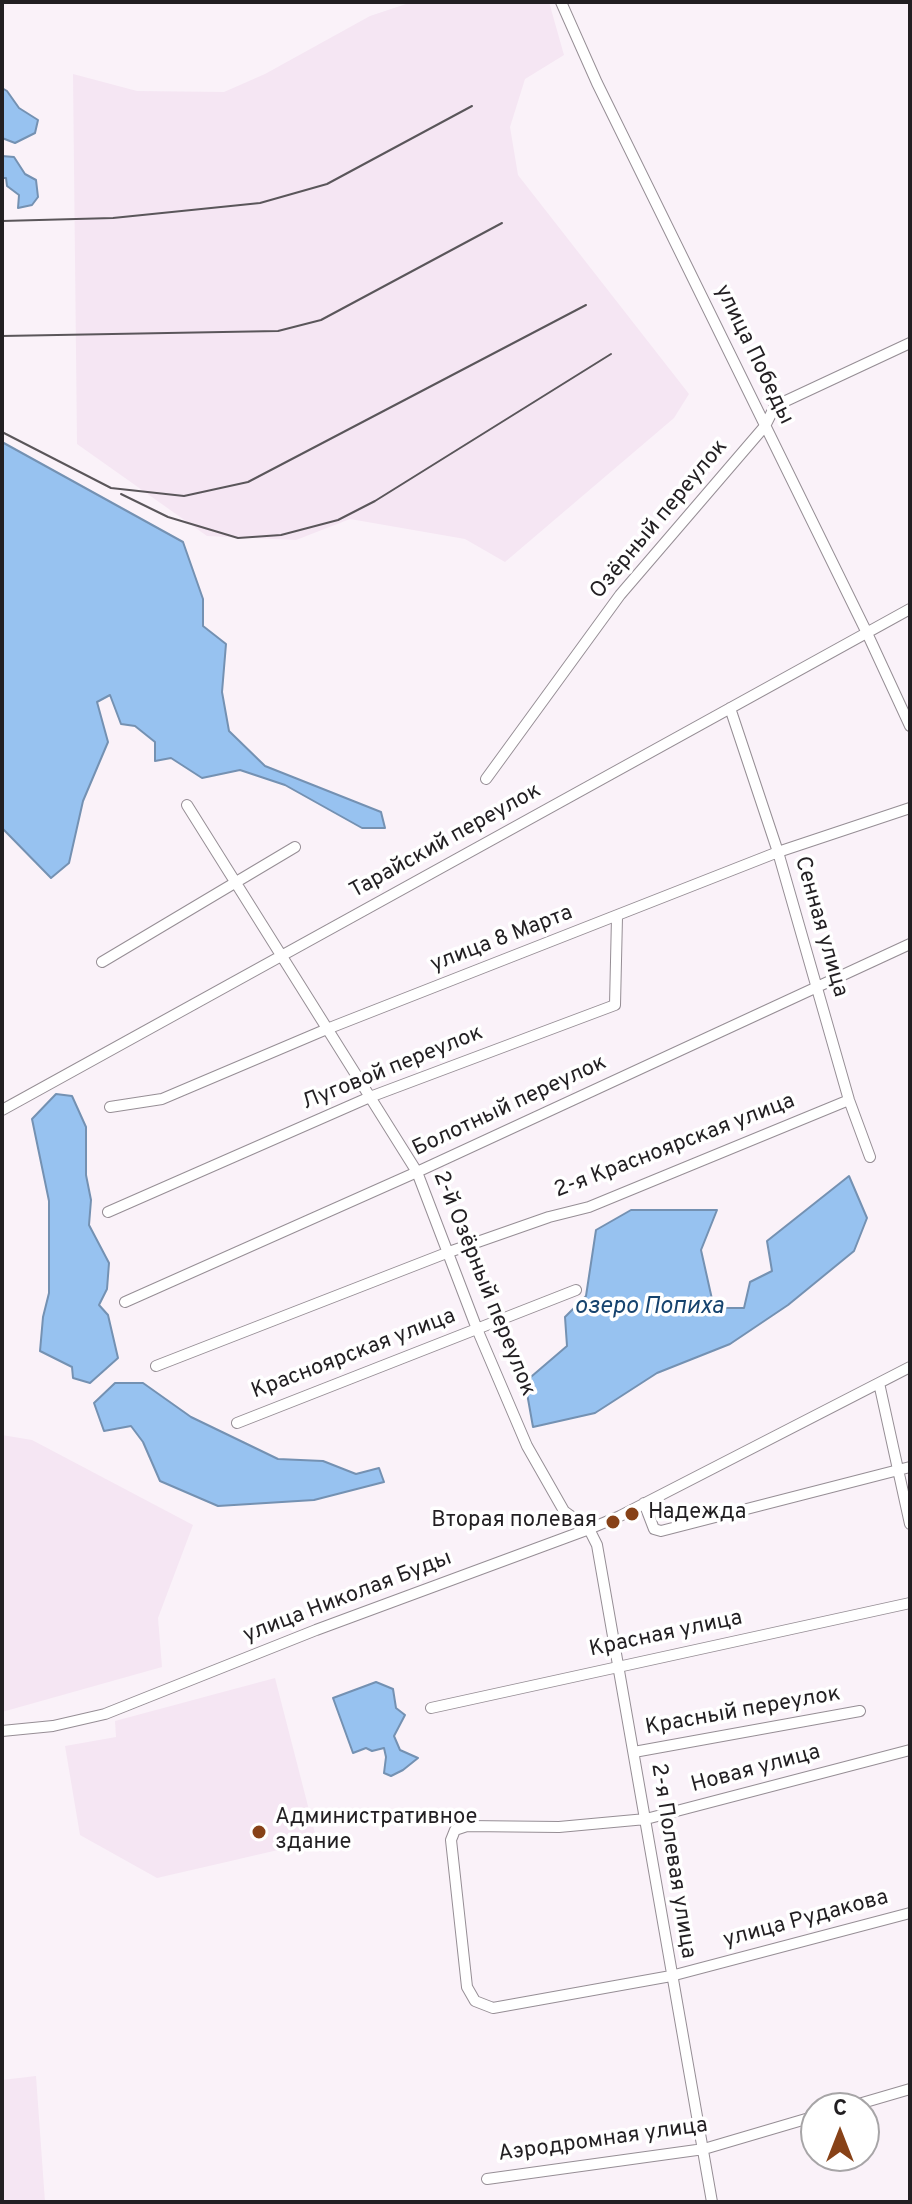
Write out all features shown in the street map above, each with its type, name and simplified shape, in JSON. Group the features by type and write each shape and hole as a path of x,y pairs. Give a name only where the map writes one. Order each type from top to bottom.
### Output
{"street":[{"name":"улица Победы","path":"561,2 597,83 910,726"},
{"name":"Озёрный переулок","path":"486,779 620,595 765,426 771,412 783,401 910,343"},
{"name":"Тарайский переулок","path":"2,1110 910,609"},
{"name":"Сенная улица","path":"730,708 778,852 849,1100 870,1157"},
{"name":"2-й Озёрный переулок","path":"187,805 417,1172 477,1329 527,1446 564,1511 589,1529"},
{"name":"улица 8 Марта","path":"110,1107 162,1099 327,1029 778,852 910,808"},
{"path":"102,962 295,847"},
{"name":"Луговой переулок","path":"108,1212 370,1097 615,1005 617,917"},
{"name":"Болотный переулок","path":"125,1302 417,1172 910,944"},
{"name":"2-я Красноярская улица","path":"156,1366 449,1252 549,1217 589,1207 849,1100"},
{"name":"Красноярская улица","path":"237,1423 576,1290"},
{"name":"улица Николая Буды","path":"2,1731 53,1726 105,1714 316,1630 589,1529 910,1367"},
{"path":"879,1383 905,1469 910,1524"},
{"path":"644,1503 654,1529 661,1531 905,1469"},
{"name":"2-я Полевая улица","path":"589,1529 597,1545 619,1665 712,2202"},
{"name":"Красная улица","path":"431,1708 910,1603"},
{"name":"Красный переулок","path":"634,1752 860,1711"},
{"name":"Новая улица","path":"467,1826 559,1827 646,1819 910,1750"},
{"name":"улица Рудакова","path":"467,1826 455,1830 451,1840 467,1987 475,2001 484,2006 504,2007 671,1976 910,1913"},
{"path":"880,2098 910,2089"},
{"name":"Аэродромная улица","path":"487,2179 704,2149 800,2121"}],"shaded area":[{"path":"412,2 549,2 564,55 525,79 510,127 518,175 689,394 674,418 505,562 465,539 350,519 296,540 207,536 77,444 73,74 137,91 224,92 265,74 370,16"},
{"path":"2,1435 32,1440 193,1525 158,1618 162,1667 2,1712"},
{"path":"275,1678 317,1841 157,1878 80,1835 65,1746 116,1737 115,1721"},
{"path":"36,2076 45,2202 2,2202 2,2080"}],"water":[{"path":"2,88 19,108 38,120 35,133 15,143 2,138"},
{"path":"2,156 14,157 25,174 36,180 38,197 32,205 18,208 19,195 7,186 6,178 2,178"},
{"path":"2,442 183,542 203,599 203,626 226,644 222,692 229,731 265,766 381,812 385,828 362,828 285,785 240,770 202,778 171,758 155,761 155,742 135,726 121,724 110,695 97,702 108,742 83,801 69,863 51,878 2,828"},
{"path":"56,1094 72,1096 86,1127 86,1175 91,1200 89,1225 109,1263 107,1289 99,1305 108,1315 118,1358 90,1383 73,1378 72,1367 40,1351 49,1293 49,1201 32,1119"},
{"name":"озеро Попиха","path":"849,1176 867,1218 854,1251 788,1305 730,1344 657,1373 595,1413 533,1427 525,1382 567,1346 565,1317 586,1296 596,1230 631,1210 717,1210 701,1250 714,1308 744,1308 750,1282 772,1271 767,1241"},
{"path":"115,1383 143,1383 191,1417 278,1459 323,1461 356,1474 379,1468 384,1482 314,1500 218,1506 160,1481 143,1442 131,1426 104,1431 94,1403"},
{"path":"376,1682 393,1689 396,1708 405,1715 394,1736 400,1750 418,1758 391,1776 384,1773 384,1748 372,1751 366,1748 353,1753 333,1698"}],"railway":[{"path":"2,221 113,218 260,203 327,184 472,106"},
{"path":"2,336 278,331 321,320 502,223"},
{"path":"2,432 111,488 184,496 248,482 586,305"},
{"path":"121,494 168,517 238,538 281,535 338,520 375,501 611,354"}],"place":[{"name":"Надежда","path":"632,1514"},
{"name":"Вторая полевая","path":"613,1522"},
{"name":"Административное здание","path":"259,1832"}]}
